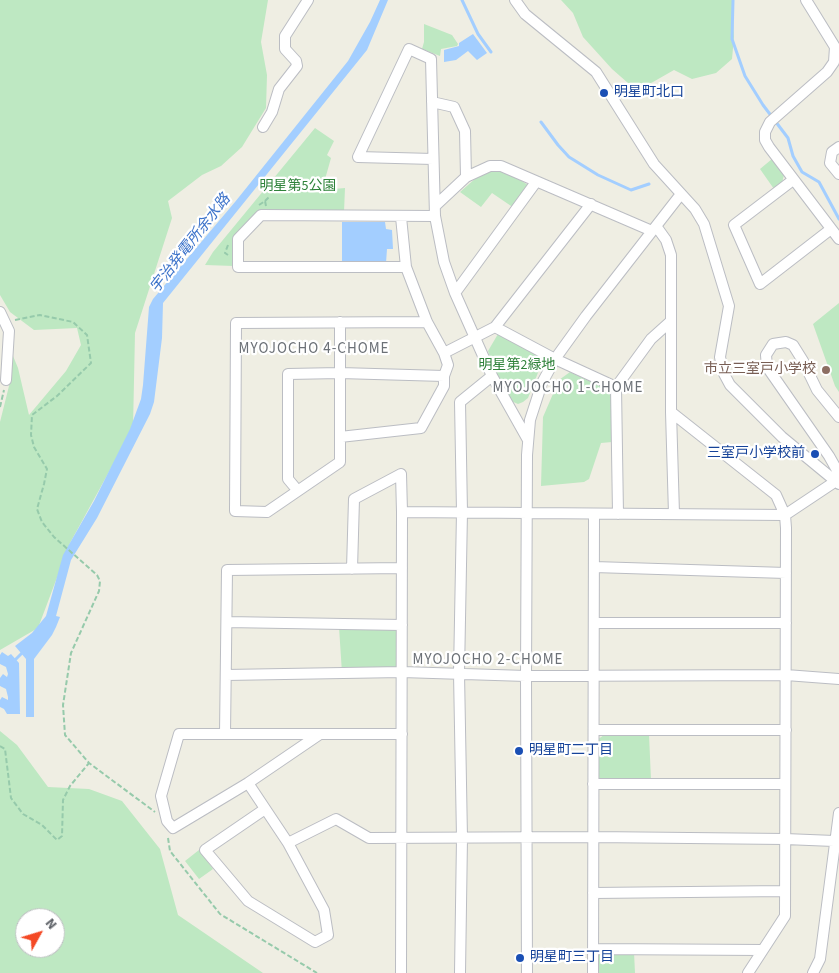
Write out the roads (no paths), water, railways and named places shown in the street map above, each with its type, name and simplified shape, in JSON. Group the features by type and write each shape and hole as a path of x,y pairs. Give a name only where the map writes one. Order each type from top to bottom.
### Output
{"street":[{"path":"263,127 272,112 279,89 297,66 296,61 285,49 285,36 308,0"},
{"path":"515,0 525,14 596,72 654,164 695,209 704,224 729,306 720,357 723,372 730,385 782,437 838,482"},
{"path":"805,0 834,47 837,57 827,72 770,122 765,132 765,140 793,180 839,239"},
{"path":"433,160 358,157 409,49 431,59 435,211 444,262 455,293 492,376 528,440"},
{"path":"432,102 454,107 465,131 466,177"},
{"path":"839,147 832,152 830,163 839,174"},
{"path":"406,267 238,267 238,239 261,215 401,217 435,211 466,177 490,166 501,166 590,204 654,228 666,240 672,255 671,412 674,514"},
{"path":"793,180 734,225 760,284 831,229"},
{"path":"455,293 536,182"},
{"path":"527,973 526,676 528,440 530,420 536,395 555,359 681,194"},
{"path":"444,353 495,327 590,204"},
{"path":"340,437 421,428 444,386 444,376 448,365 444,353 427,322 406,267 401,217"},
{"path":"2,317 10,331 6,380"},
{"path":"618,514 616,387 651,339 671,321"},
{"path":"340,322 340,462 267,512 235,511 236,323 340,322 427,322"},
{"path":"495,327 555,359 616,387"},
{"path":"838,482 838,472 767,367 766,355 774,344 786,342 793,345 824,401 839,417"},
{"path":"298,490 288,479 288,374 340,373 444,376"},
{"path":"460,973 462,838 459,672 462,512 460,402 492,376"},
{"path":"671,412 776,495 785,514 785,916 748,973"},
{"path":"352,569 354,499 401,474 401,973"},
{"path":"402,512 785,514 838,482"},
{"path":"593,973 594,514"},
{"path":"594,567 786,573"},
{"path":"225,734 227,570 402,568"},
{"path":"226,622 402,625"},
{"path":"594,623 786,623"},
{"path":"226,675 459,672 526,676 786,675 839,679"},
{"path":"594,730 786,730"},
{"path":"320,734 248,782 172,828 167,821 161,796 180,734 320,734 402,734"},
{"path":"248,782 288,843 324,910 328,935 315,942 248,901 205,850 265,809"},
{"path":"593,784 785,784"},
{"path":"813,973 820,959 839,813"},
{"path":"288,843 336,819 369,838 593,837 834,841"},
{"path":"593,893 785,891"},
{"path":"593,948 763,950"}],"water":[{"path":"380,0 388,0 367,50 163,303 162,338 154,402 150,414 97,518 71,560 56,616 60,617 52,635 34,659 34,717 26,717 26,659 15,646 32,633 46,616 63,555 94,501 130,429 141,399 149,307 153,299 235,202 348,61"},
{"path":"473,34 487,53 477,60 468,51 456,60 444,62 444,50 459,46 459,43"},
{"path":"342,222 385,222 386,229 392,230 393,249 387,249 386,263 342,263"},
{"path":"2,652 8,656 11,654 19,663 20,714 7,714 0,707 2,697 8,700 6,689 0,686 0,678 3,674 7,677 8,674 6,667 0,664"}],"waterway":[{"path":"462,0 478,34 491,52"},
{"path":"733,0 732,39 745,76 763,105 788,138 793,156 802,172 819,182 839,219"},
{"path":"541,122 569,157 598,175 631,190 649,184"},
{"name":"宇治発電所余水路","path":"14,661 24,651"}],"place":[{"name":"明星町北口","path":"604,93"},
{"name":"市立三室戸小学校","path":"826,370"},
{"name":"三室戸小学校前","path":"815,454"},
{"name":"明星町二丁目","path":"519,751"},
{"name":"明星町三丁目","path":"520,958"}],"district":[{"name":"MYOJOCHO 4-CHOME","path":"314,350"},
{"name":"MYOJOCHO 1-CHOME","path":"568,389"},
{"name":"MYOJOCHO 2-CHOME","path":"488,661"}],"park label":[{"name":"明星第5公園","path":"298,187"},
{"name":"明星第2緑地","path":"517,366"}]}
